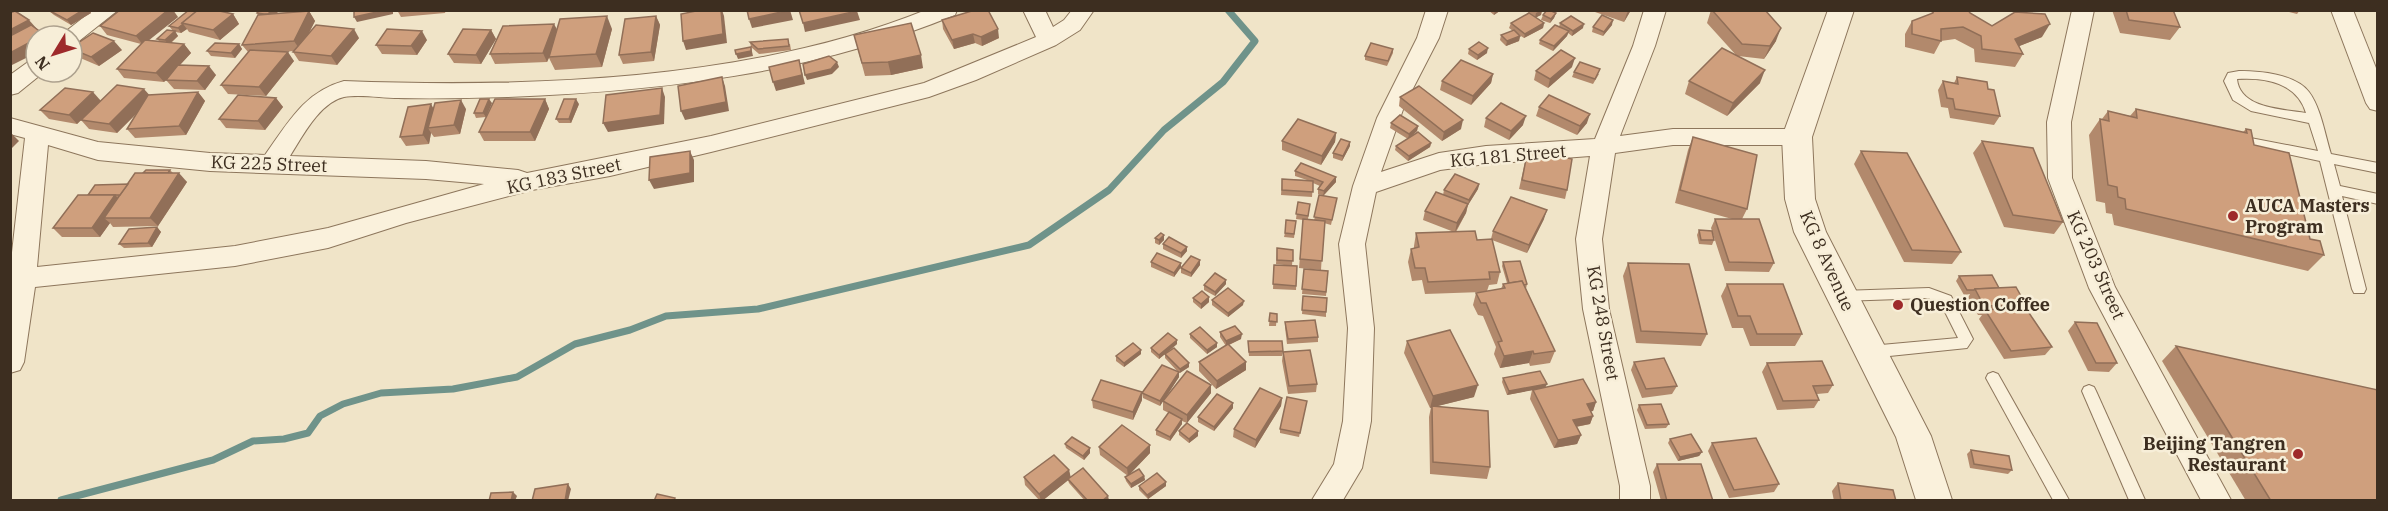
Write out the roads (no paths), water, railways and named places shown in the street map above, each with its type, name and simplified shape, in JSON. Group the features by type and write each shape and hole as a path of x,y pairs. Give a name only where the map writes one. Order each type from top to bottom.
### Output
{"street":[{"path":"84,27 108,10"},
{"path":"272,164 315,105 331,92 344,89 509,90 654,80 739,70 798,60 920,23 947,10"},
{"path":"1034,10 1048,40"},
{"name":"KG 183 Street","path":"17,279 235,256 328,238 406,214 532,181 610,167 711,144 929,89 1014,57 1048,40 1072,25 1084,10"},
{"path":"1327,501 1348,468 1357,421 1361,328 1353,244 1365,186 1380,137 1407,75 1425,47 1437,10"},
{"name":"KG 248 Street","path":"1635,501 1635,486 1596,309 1589,239 1605,145 1644,46 1655,10"},
{"name":"KG 8 Avenue","path":"1841,10 1797,137 1800,199 1810,232 1913,436 1934,501"},
{"name":"KG 203 Street","path":"2083,10 2058,123 2060,178 2102,288 2216,501"},
{"path":"2342,10 2378,103"},
{"path":"10,87 24,76"},
{"name":"KG 225 Street","path":"10,126 98,151 210,162 426,170 532,181"},
{"path":"10,362 17,279 37,135"},
{"name":"KG 181 Street","path":"1365,186 1440,162 1486,155 1575,150 1673,137 1797,137"}],"lane":[{"path":"2313,118 2254,108 2237,97 2230,81 2232,76 2241,73 2290,84 2305,95 2313,118 2325,157 2359,289"},
{"path":"2222,137 2378,168"},
{"path":"2333,189 2378,199"},
{"path":"1841,296 1929,293 1946,300 1966,339 1962,344 1870,352"},
{"path":"1993,378 2061,501"},
{"path":"2089,391 2136,501"}],"waterway":[{"path":"61,500 213,460 253,441 284,439 308,433 320,416 343,404 381,393 453,389 517,377 575,344 630,330 666,316 758,309 1029,245 1109,190 1164,130 1223,82 1255,41 1228,10"}],"place":[{"name":"AUCA Masters Program","path":"2233,216"},
{"name":"Question Coffee","path":"1898,305"},
{"name":"Beijing Tangren Restaurant","path":"2298,454"}]}
